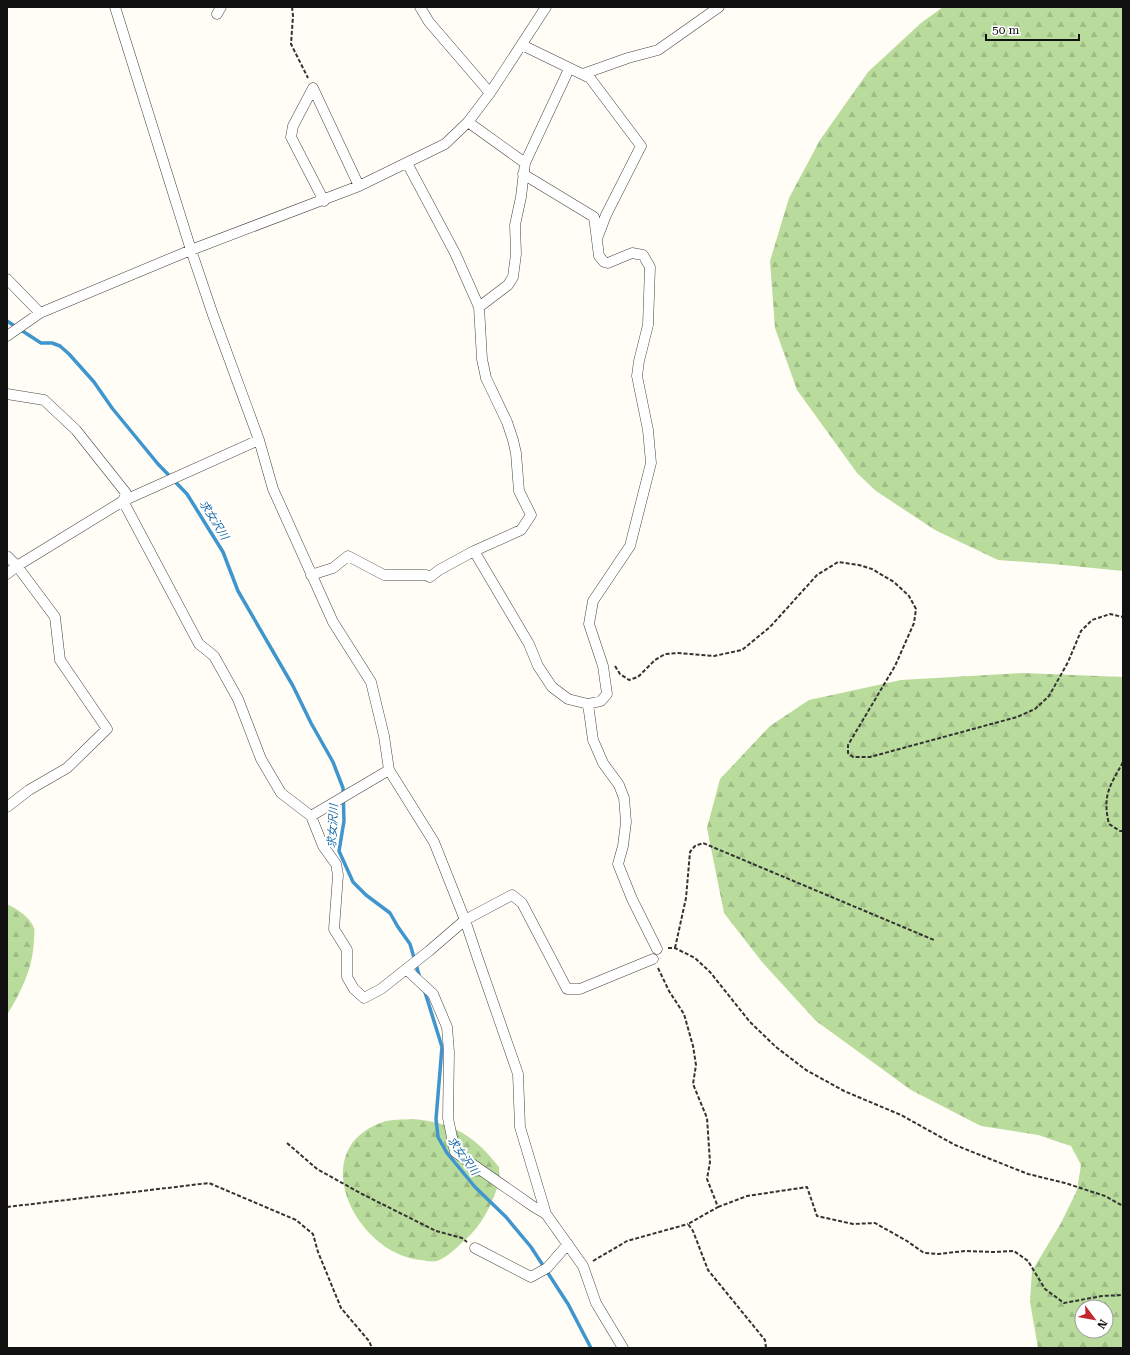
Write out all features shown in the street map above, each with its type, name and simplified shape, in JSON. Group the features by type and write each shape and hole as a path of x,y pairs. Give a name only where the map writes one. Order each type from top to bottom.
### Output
{"street":[{"path":"115,7 191,250 259,440 272,489 333,622 371,682 384,736 389,770 434,842 465,920 518,1074 520,1127 546,1214 583,1266 596,1303 623,1348"},
{"path":"420,7 429,22 490,93"},
{"path":"582,74 628,58 658,50 719,7"},
{"path":"7,336 40,313 191,250 324,201 408,163 445,144 468,122 490,93 544,9"},
{"path":"522,45 590,78 641,146 606,215 598,236"},
{"path":"479,307 508,285 513,277 516,254 515,226 521,197 525,163 569,69"},
{"path":"313,88 293,126 291,137 324,201"},
{"path":"313,88 359,186"},
{"path":"468,122 525,163"},
{"path":"311,575 333,568 348,556 384,575 426,575 430,577 439,570 474,550 521,530 530,515 519,491 516,453 513,440 486,378 482,359 479,307 455,253 408,163"},
{"path":"474,550 528,644 538,666 552,687 568,699 588,704 601,701 607,694 603,666 589,624 593,601 630,546 651,463 648,430 637,376 638,360 648,325 650,267 643,255 632,253 608,263 604,262 599,256 598,236 594,217 523,174"},
{"path":"7,279 40,313"},
{"path":"7,394 44,400 76,430 126,494 123,501"},
{"path":"7,574 17,566 123,501 259,440"},
{"path":"123,501 199,644 214,656 238,699 261,759 273,780 281,793 311,816 323,846 336,864 338,875 334,929 347,950 347,977 354,989 364,998 381,989 465,920 512,895 522,903 568,989 580,989 653,959"},
{"path":"7,556 17,566 55,617 60,660 107,729 67,768 29,790 7,807"},
{"path":"588,704 593,740 603,763 619,784 624,798 626,822 623,846 618,864 632,899 657,949"},
{"path":"311,816 389,770"},
{"path":"406,969 433,994 447,1028 449,1052 448,1118 454,1152 546,1214"},
{"path":"475,1248 531,1277 547,1268 568,1244"}],"path":[{"path":"292,7 293,16 291,44 313,88"},
{"path":"614,665 620,674 629,680 638,676 655,660 665,654 678,652 714,656 742,650 770,627 817,575 838,562 859,565 872,569 894,582 909,596 916,609 914,623 895,666 848,745 848,753 853,758 875,755 1017,717 1035,709 1049,696 1068,662 1081,631 1092,620 1110,614 1123,617"},
{"path":"1123,762 1109,789 1106,809 1109,824 1120,831 1123,831"},
{"path":"934,940 703,843 696,846 690,852 686,898 675,948 695,958 710,972 750,1022 776,1047 806,1070 844,1091 901,1115 955,1145 1028,1174 1065,1183 1105,1196 1123,1206"},
{"path":"653,959 669,991 684,1014 691,1039 696,1065 693,1084 707,1118 710,1162 707,1179 718,1207"},
{"path":"287,1143 317,1169 436,1232 462,1238 475,1248"},
{"path":"7,1207 209,1184 296,1220 313,1234 318,1252 341,1308 369,1341 372,1348"},
{"path":"583,1266 627,1241 688,1224 718,1207 747,1196 807,1187 817,1216 853,1224 874,1223 924,1252 938,1254 965,1251 1014,1251 1028,1261 1045,1289 1064,1303 1102,1296 1123,1295"},
{"path":"688,1224 693,1230 708,1270 765,1340 766,1348"}],"green space":[{"path":"943,7 1123,7 1123,571 998,560 935,530 876,491 857,473 797,390 775,328 770,261 789,198 820,140 868,72 921,23"},
{"path":"1023,673 1123,677 1123,1348 1038,1348 1030,1302 1032,1271 1061,1223 1077,1190 1081,1165 1071,1146 1038,1135 981,1126 911,1090 816,1021 762,962 724,913 707,828 720,779 770,726 809,700 901,680"},
{"path":"7,904 26,917 34,928 34,933 33,950 29,970 17,998 7,1015"},
{"path":"413,1119 440,1123 462,1132 481,1147 499,1167 498,1185 493,1200 481,1221 471,1234 452,1252 435,1261 398,1254 377,1240 360,1222 348,1200 343,1177 346,1155 359,1136 386,1121"}],"waterway":[{"name":"求女沢川","path":"7,321 41,343 52,343 60,346 69,354 94,382 112,408 158,464 187,494 223,552 238,591 293,686 311,723 333,762 343,788 344,821 339,851 353,882 366,895 390,913 410,944 420,978"},
{"name":"求女沢川","path":"424,989 442,1047 436,1119 438,1137 447,1153 475,1187 506,1217 531,1247 568,1304 591,1348"}]}
